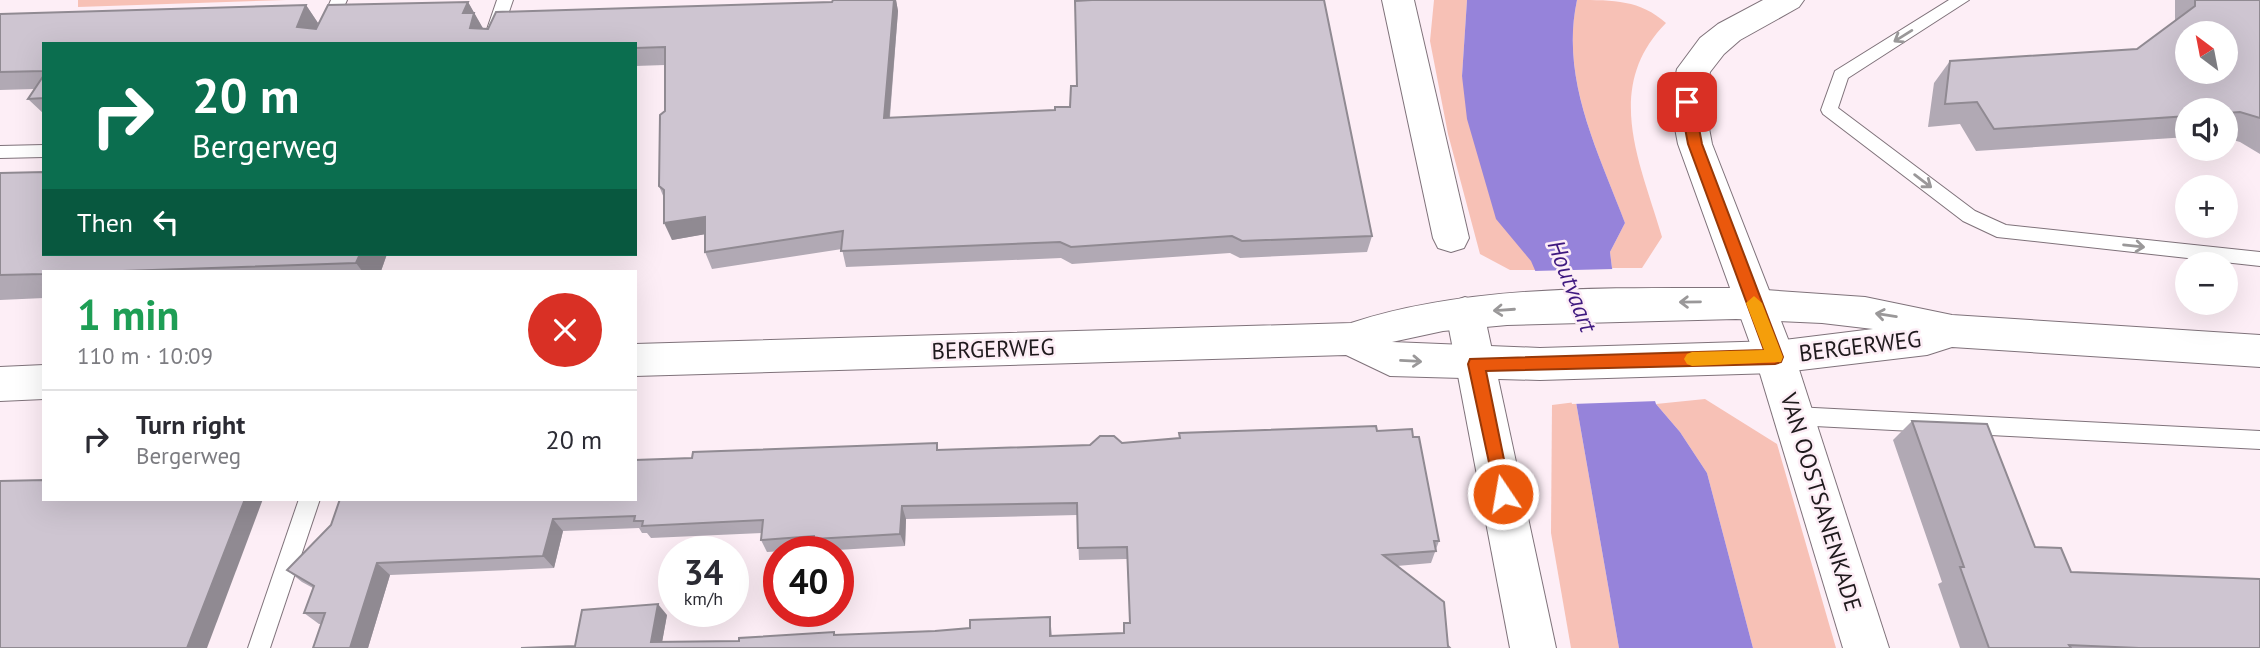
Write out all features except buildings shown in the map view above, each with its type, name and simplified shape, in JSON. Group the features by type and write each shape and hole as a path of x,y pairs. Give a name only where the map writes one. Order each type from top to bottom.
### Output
{"main road":[{"path":"1398,0 1451,238"},
{"name":"VAN OOSTSANENKADE","path":"1788,0 1729,32 1712,46 1698,63 1689,87 1688,120 1795,416 1866,648"},
{"name":"BERGERWEG","path":"637,360 1352,339 1387,325 1465,313 1754,301 1908,318 1952,331 2260,351"},
{"path":"1465,313 1533,648"},
{"name":"BERGERWEG","path":"1352,339 1390,359 1476,364 1559,364 1775,357 1927,339 1952,331"},
{"path":"0,384 42,382"}],"lane":[{"path":"321,42 339,0"},
{"path":"491,42 505,0"},
{"path":"1961,0 1840,75 1829,110 1969,216 2003,232 2260,259"},
{"path":"0,152 42,151"},
{"path":"1795,416 2260,440"},
{"path":"259,648 308,501"}],"shaded area":[{"path":"78,0 286,0 78,7"},
{"path":"1434,0 1467,0 1462,76 1536,270 1510,270 1480,254 1448,134 1430,41"},
{"path":"1577,0 1626,3 1656,15 1666,23 1647,48 1635,74 1631,100 1637,154 1662,237 1642,268 1612,268 1610,252 1625,223 1584,114 1574,58 1573,29"},
{"path":"1705,399 1777,444 1836,648 1753,648 1707,473 1680,432 1656,404"},
{"path":"1576,402 1619,648 1571,648 1551,533 1552,405"}],"water":[{"name":"Houtvaart","path":"1467,0 1577,0 1573,29 1574,58 1584,114 1625,223 1610,252 1612,268 1656,404 1680,432 1707,473 1753,648 1619,648 1576,402 1547,298 1531,261 1496,219 1467,119 1462,76"}],"pier":[{"path":"1614,269 1658,401 1572,404 1544,299 1533,271"}],"slow traffic":[{"path":"1692,359 1775,357 1754,303"}],"route":[{"path":"1503,494 1476,364 1775,357 1695,144 1688,120 1687,102"}]}
